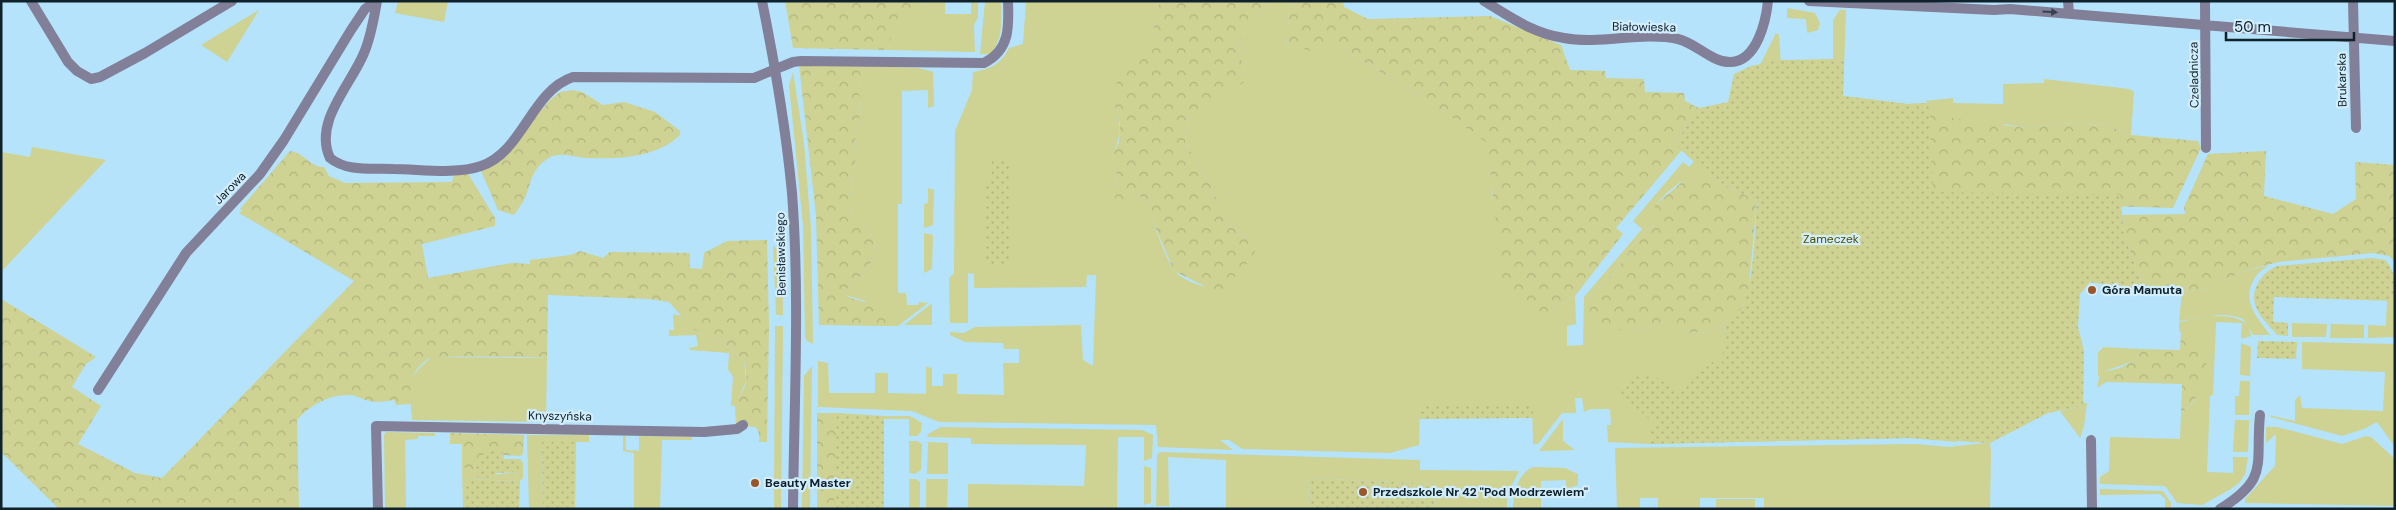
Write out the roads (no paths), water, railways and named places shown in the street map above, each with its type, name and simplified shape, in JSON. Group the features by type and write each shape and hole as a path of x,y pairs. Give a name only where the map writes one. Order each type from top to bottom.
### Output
{"street":[{"path":"32,1 68,62 76,71 91,79 100,77 145,53 232,1"},
{"path":"377,1 364,55 337,104 325,139 330,158 347,168 446,170 482,166 504,151 557,85 573,77 754,78 793,62 801,61 984,63 1000,52 1004,44 1008,25 1008,1"},
{"name":"Jarowa","path":"98,390 186,253 260,174 284,140 351,30 365,10 377,1"},
{"name":"Benisławskiego","path":"762,1 776,70 790,184 794,236 793,509"},
{"name":"Białowieska","path":"1484,1 1515,22 1565,38 1680,39 1716,58 1731,62 1742,58 1753,48 1764,26 1768,1"},
{"path":"1809,1 2069,13 2395,42"},
{"path":"2068,1 2069,13"},
{"name":"Czeladnicza","path":"2205,1 2206,148"},
{"name":"Brukarska","path":"2353,1 2356,128"},
{"path":"2220,509 2247,490 2257,474 2260,415"},
{"name":"Knyszyńska","path":"378,509 376,426 704,432 737,430 743,425"},
{"path":"2091,440 2092,509"}],"place":[{"name":"Góra Mamuta","path":"2092,290"},
{"name":"Beauty Master","path":"755,483"},
{"name":"Przedszkole Nr 42 \"Pod Modrzewiem\"","path":"1363,492"}],"park label":[{"name":"Zameczek","path":"1831,239"}]}
